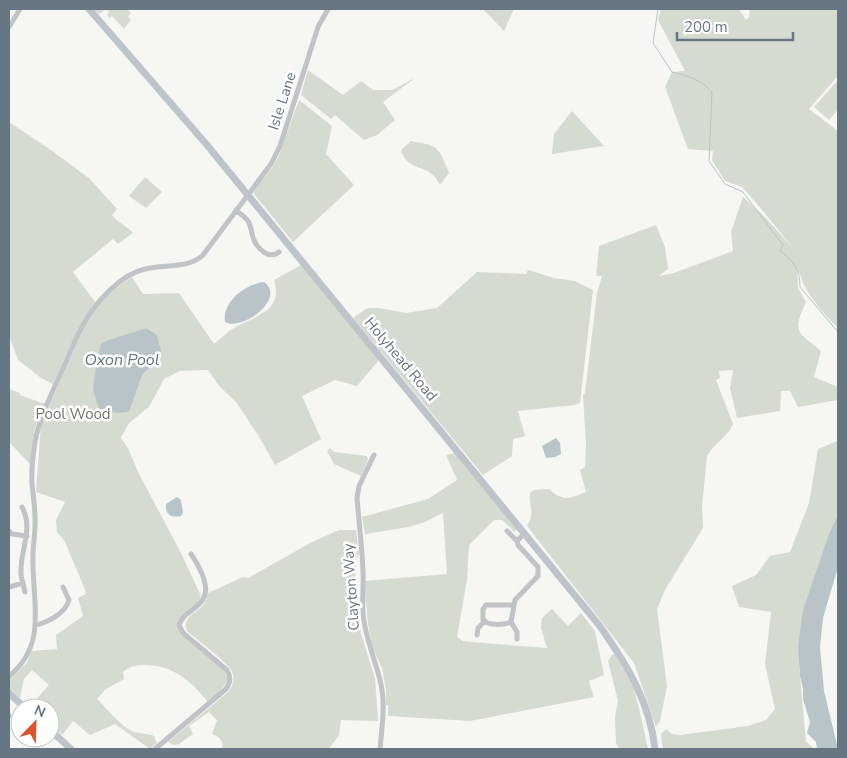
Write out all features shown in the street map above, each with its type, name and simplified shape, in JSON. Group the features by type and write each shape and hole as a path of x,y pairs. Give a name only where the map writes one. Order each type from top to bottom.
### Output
{"main road":[{"name":"Holyhead Road","path":"89,9 153,80 248,194 600,625 633,676 646,706 654,734 655,749"},
{"path":"60,739 71,749"}],"street":[{"path":"9,27 20,9"},
{"name":"Isle Lane","path":"9,676 19,668 29,653 35,625 36,596 32,556 35,518 32,481 35,442 46,408 83,324 94,306 131,274 145,269 198,260 271,164 280,146 318,27 328,9"},
{"path":"236,210 247,220 254,241 263,252 278,256"},
{"name":"Clayton Way","path":"374,455 359,486 357,498 363,568 361,591 366,636 383,693 384,709 380,749"},
{"path":"22,507 27,516 27,536 21,573 25,592"},
{"path":"9,531 12,534 27,536"},
{"path":"507,531 537,565 539,574 518,596 513,605 510,622 517,632 517,639"},
{"path":"517,541 525,533"},
{"path":"155,749 226,689 230,683 230,676 227,670 184,633 179,625 183,617 201,602 204,596 202,571 191,554"},
{"path":"9,587 23,583"},
{"path":"35,625 66,609 69,600 63,587"},
{"path":"485,621 483,609 486,605 513,605"},
{"path":"485,621 498,624 510,622"},
{"path":"477,635 478,628 485,621"}],"green space":[{"path":"93,9 106,9 99,14"},
{"path":"106,9 127,9 131,13 128,17 131,20 124,29 112,16 110,18 107,15 109,12"},
{"path":"483,9 514,9 504,31"},
{"path":"661,9 739,9 746,20 749,17 750,9 838,9 838,76 809,109 838,131 838,328 812,298 797,270 798,288 806,302 799,320 799,331 821,351 814,377 838,387 838,400 798,407 790,391 781,391 780,411 737,418 730,388 733,370 719,371 720,378 716,380 733,424 707,456 702,506 703,528 665,590 657,609 667,686 660,721 656,727 634,663 527,526 531,516 530,493 534,490 549,489 563,498 586,492 580,470 585,467 586,443 583,395 585,393 597,293 602,276 596,276 599,246 656,225 665,247 668,269 659,276 674,273 733,251 731,232 743,197 763,215 793,248 742,187 725,181 712,160 713,151 688,149 665,87 672,72 685,71 658,20"},
{"path":"308,70 343,95 361,81 373,90 392,90 415,78 383,102 395,120 377,135 364,140 335,115 331,119 301,95"},
{"path":"838,80 838,109 829,120 814,107"},
{"path":"299,100 332,126 326,154 354,185 293,242 253,191 272,168 279,155"},
{"path":"572,111 604,146 552,154 554,134"},
{"path":"9,122 89,178 117,209 112,215 133,233 118,244 113,239 73,272 95,302 81,323 53,384 41,378 18,360 9,335"},
{"path":"411,141 427,144 440,152 449,173 440,185 433,175 407,161 401,150"},
{"path":"145,177 162,192 146,208 129,196"},
{"name":"Pool Wood","path":"301,265 379,360 357,386 335,380 302,396 321,439 275,465 236,402 220,387 208,370 180,371 164,379 149,407 129,423 121,438 128,448 138,472 181,553 201,596 199,602 179,619 178,629 224,669 228,680 220,692 208,702 195,687 173,671 155,666 133,666 123,672 124,679 106,689 97,699 130,730 154,736 157,743 150,749 115,724 90,735 73,721 62,735 60,733 60,698 37,698 49,685 32,670 24,679 20,698 9,688 9,679 26,664 32,651 57,649 56,635 83,616 78,598 86,594 84,587 64,540 57,532 56,520 65,502 36,492 41,424 86,323 106,297 132,277 143,294 179,293 214,344 229,331 263,313 270,307 276,291 274,280","holes":["146,328 159,359 142,375 113,338 132,334"]},
{"path":"528,270 554,278 575,281 593,290 580,403 518,411 525,436 513,439 512,456 483,475 353,318 367,308 379,308 406,313 437,308 477,272 526,274"},
{"path":"9,389 45,404 35,428 30,464 9,442"},
{"path":"838,435 838,516 799,666 806,742 815,749 663,749 661,734 666,729 672,734 680,735 748,726 766,720 775,709 765,664 771,612 739,607 732,586 756,575 770,556 790,552 809,503 818,449 837,441"},
{"path":"330,448 334,452 367,456 368,460 361,476 334,464 327,451"},
{"path":"455,453 517,529 515,532 502,520 494,520 469,545 467,580 457,637 463,641 471,642 547,648 541,628 542,618 552,609 568,626 581,613 595,631 604,675 589,681 594,697 470,721 388,716 382,668 372,647 364,581 447,574 443,513 425,522 408,527 365,534 362,517 428,499 457,480 446,455"},
{"path":"339,530 356,530 359,554 356,559 355,591 361,634 375,678 378,721 341,720 339,735 329,749 222,749 220,739 212,734 217,720 209,712 189,726 193,734 179,744 174,745 168,742 228,692 233,682 233,673 228,666 187,631 186,623 188,619 204,604 208,593 243,577 248,578 312,542"},
{"path":"615,654 633,687 648,749 620,749 616,744 615,717 618,701 608,661"}],"water":[{"path":"264,282 270,289 270,296 260,312 242,322 232,324 225,322 227,308 236,295 249,286"},
{"name":"Oxon Pool","path":"146,328 157,335 161,351 159,359 142,375 129,412 117,413 99,409 93,390 101,344"},
{"path":"556,438 560,443 561,454 546,458 542,446"},
{"path":"177,497 181,500 183,513 181,516 174,517 169,515 166,504"},
{"path":"838,515 838,567 823,618 820,647 824,691 838,749 817,749 816,742 807,733 810,722 803,699 798,647 803,610 829,534"}],"waterway":[{"path":"658,9 653,43 672,72 694,79 712,92 709,161 725,184 743,192 783,245 780,251 795,266 799,276 800,287 838,332"}]}
